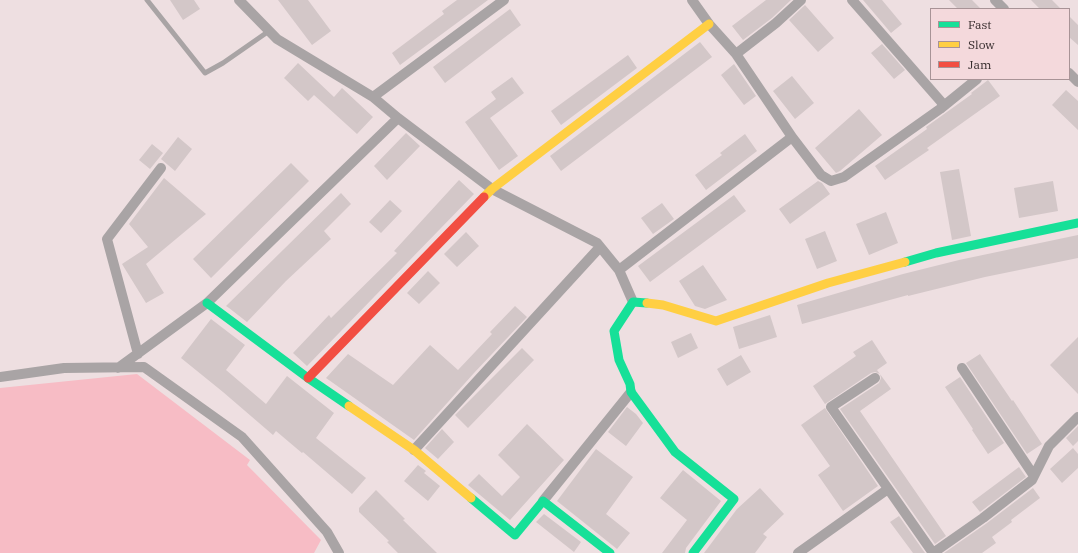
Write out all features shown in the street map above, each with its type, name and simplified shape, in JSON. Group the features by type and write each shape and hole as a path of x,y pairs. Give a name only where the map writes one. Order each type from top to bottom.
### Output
{"street":[{"path":"239,0 277,39 373,97 398,118 492,189 598,243 620,270 633,302"},
{"path":"373,97 504,0"},
{"path":"692,0 709,24 736,54 792,137 821,175 831,181 844,177 944,105 976,80"},
{"path":"736,54 776,23 801,0"},
{"path":"852,0 944,105"},
{"path":"995,0 1003,8"},
{"path":"308,378 492,189 709,24"},
{"path":"1070,74 1078,82"},
{"path":"118,368 207,303 398,118"},
{"path":"620,270 792,137"},
{"path":"138,354 107,239 161,168"},
{"path":"633,302 663,305 716,321 828,283 936,253 1078,223"},
{"path":"414,450 600,246"},
{"path":"633,302 614,331 619,360 630,384 631,392 676,452 734,499 693,553"},
{"path":"207,303 308,378 414,450 515,535 631,392"},
{"path":"0,377 64,368 144,367 242,437 328,532 339,553"},
{"path":"962,368 1034,476"},
{"path":"875,378 831,407 933,553 983,518 1032,480 1049,446 1078,417"},
{"path":"798,553 888,488"},
{"path":"543,501 610,553"}],"lane":[{"path":"147,0 205,73 223,63 269,31"}],"shaded area":[{"path":"137,374 250,460 247,465 321,540 314,553 0,553 0,388"}],"building":[{"path":"170,0 194,0 200,9 183,20"},
{"path":"278,0 308,0 331,31 312,45"},
{"path":"457,0 488,0 400,65 392,53 444,14 442,11"},
{"path":"766,0 791,0 772,18 743,40 732,26"},
{"path":"863,0 882,0 902,24 891,33"},
{"path":"949,0 972,0 980,8 957,8"},
{"path":"1031,0 1052,0 1060,8 1039,8"},
{"path":"805,5 834,38 818,52 789,20"},
{"path":"510,9 521,25 445,83 433,67"},
{"path":"1070,17 1078,25 1078,45 1070,38"},
{"path":"700,42 712,57 561,171 550,156"},
{"path":"882,44 905,70 894,79 871,53"},
{"path":"628,55 637,68 561,125 551,111"},
{"path":"298,63 334,97 342,88 373,117 357,134 314,95 308,101 284,78"},
{"path":"734,64 756,96 744,105 721,75"},
{"path":"792,76 814,103 795,119 773,91"},
{"path":"512,77 524,93 490,118 518,156 499,170 465,122 496,99 491,92"},
{"path":"988,80 1000,96 927,148 929,150 885,180 875,166 927,129 926,127 972,94 971,93"},
{"path":"1066,90 1078,101 1078,130 1052,105"},
{"path":"859,109 882,135 836,173 815,148"},
{"path":"406,133 420,146 387,180 374,166"},
{"path":"745,134 757,151 706,190 695,175 722,155 720,153"},
{"path":"178,137 192,149 175,171 161,159"},
{"path":"152,144 163,153 150,169 139,160"},
{"path":"291,163 309,181 211,278 193,259"},
{"path":"959,169 971,236 952,240 940,172"},
{"path":"164,178 206,214 146,264 164,293 146,303 122,264 148,247 129,224"},
{"path":"459,180 474,194 307,366 293,353 329,315 331,318 397,253 394,251"},
{"path":"818,181 822,183 830,194 790,224 779,209"},
{"path":"1053,181 1058,211 1019,218 1014,188"},
{"path":"341,193 351,204 324,231 331,239 286,281 247,322 226,306"},
{"path":"734,195 746,211 650,282 638,266"},
{"path":"390,200 402,211 381,233 369,222"},
{"path":"662,203 674,219 653,234 641,218"},
{"path":"886,212 898,243 869,255 856,224"},
{"path":"825,231 837,261 817,269 805,239"},
{"path":"466,232 479,246 457,267 444,254"},
{"path":"1078,235 1078,258 985,277 908,295 802,324 797,305 903,274 959,260"},
{"path":"703,265 727,300 705,309 695,306 679,281"},
{"path":"428,271 440,283 419,304 407,293"},
{"path":"515,306 527,317 414,440 326,378 348,354 393,385 430,345 458,370 492,334 490,332"},
{"path":"770,315 777,337 739,349 733,327"},
{"path":"211,319 245,345 226,370 266,404 287,376 334,413 316,438 366,478 352,494 276,431 273,435 181,358"},
{"path":"691,333 698,348 678,358 671,342"},
{"path":"1078,337 1078,394 1050,365"},
{"path":"872,340 887,363 877,370 880,374 875,372 871,373 825,404 813,386 856,356 853,352"},
{"path":"522,348 534,360 468,428 455,415"},
{"path":"980,354 1042,444 1027,454 966,363"},
{"path":"741,355 751,372 727,386 717,369"},
{"path":"880,374 891,389 860,411 946,536 935,544 840,409 879,383 881,378"},
{"path":"960,377 1004,443 988,454 945,387"},
{"path":"627,407 636,414 643,423 626,446 608,432"},
{"path":"825,408 878,486 843,511 818,475 830,466 801,425"},
{"path":"527,424 564,460 510,520 468,485 479,474 502,496 520,477 498,455"},
{"path":"1078,426 1078,441 1073,446 1066,438"},
{"path":"442,429 454,442 438,459 425,448"},
{"path":"1073,448 1078,454 1078,468 1062,483 1050,469"},
{"path":"596,449 633,477 606,514 630,533 617,549 557,501"},
{"path":"418,465 426,471 424,473 440,486 428,501 404,481"},
{"path":"1019,467 1026,477 980,512 972,502"},
{"path":"683,470 721,501 686,548 685,553 662,553 687,520 660,498"},
{"path":"760,488 784,514 763,534 767,537 755,553 704,553 737,509"},
{"path":"1033,488 1040,498 1011,520 1012,522 992,537 996,543 982,553 944,553 987,523"},
{"path":"376,490 405,519 403,520 437,553 398,553 387,542 389,541 359,512 359,508"},
{"path":"544,514 581,542 574,552 536,522"},
{"path":"899,516 925,553 913,553 890,522"}],"traffic: fast":[{"path":"905,262 936,253 1078,223"},
{"path":"647,303 633,302 614,331 619,360 630,384 631,392 675,452 734,499 693,553"},
{"path":"207,303 308,378 349,406"},
{"path":"471,498 515,535 543,501 610,553"}],"traffic: slow":[{"path":"484,197 492,189 709,24"},
{"path":"647,303 663,305 716,321 828,283 905,262"},
{"path":"349,406 414,450 471,498"}],"traffic: jam":[{"path":"308,378 484,197"}]}
